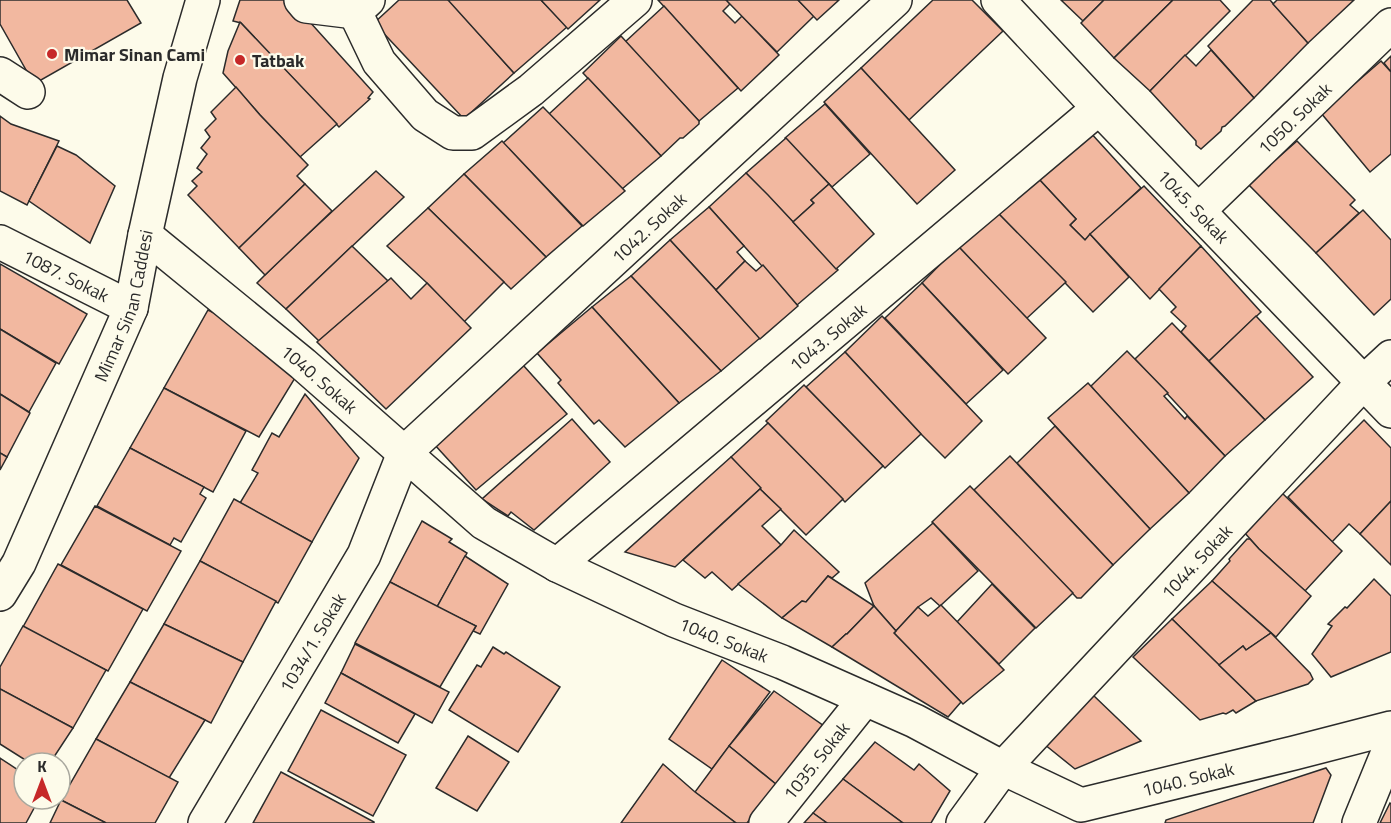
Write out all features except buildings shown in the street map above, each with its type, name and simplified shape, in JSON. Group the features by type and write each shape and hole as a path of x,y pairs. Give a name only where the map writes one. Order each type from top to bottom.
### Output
{"street":[{"name":"Mimar Sinan Caddesi","path":"0,594 9,558 131,308 180,78 203,0"},
{"path":"301,0 306,6 362,6 379,62 425,115 453,133 472,133 531,90 635,0"},
{"name":"1042. Sokak","path":"404,453 895,0"},
{"name":"1045. Sokak","path":"998,0 1391,411"},
{"name":"1050. Sokak","path":"1198,211 1391,25"},
{"path":"0,74 28,92"},
{"name":"1043. Sokak","path":"557,565 1099,108"},
{"name":"1040. Sokak","path":"145,235 303,364 484,523 557,565 674,620 782,662 915,721 1003,768 1081,805 1128,808 1294,753 1391,728"},
{"name":"1087. Sokak","path":"0,242 131,308"},
{"name":"1044. Sokak","path":"963,823 1003,768 1364,382 1391,357"},
{"name":"1034/1. Sokak","path":"205,823 364,555 404,453"},
{"name":"1035. Sokak","path":"766,823 865,699"},
{"path":"1359,823 1391,745"}],"place":[{"name":"Mimar Sinan Cami","path":"52,54"},
{"name":"Tatbak","path":"240,60"}]}
